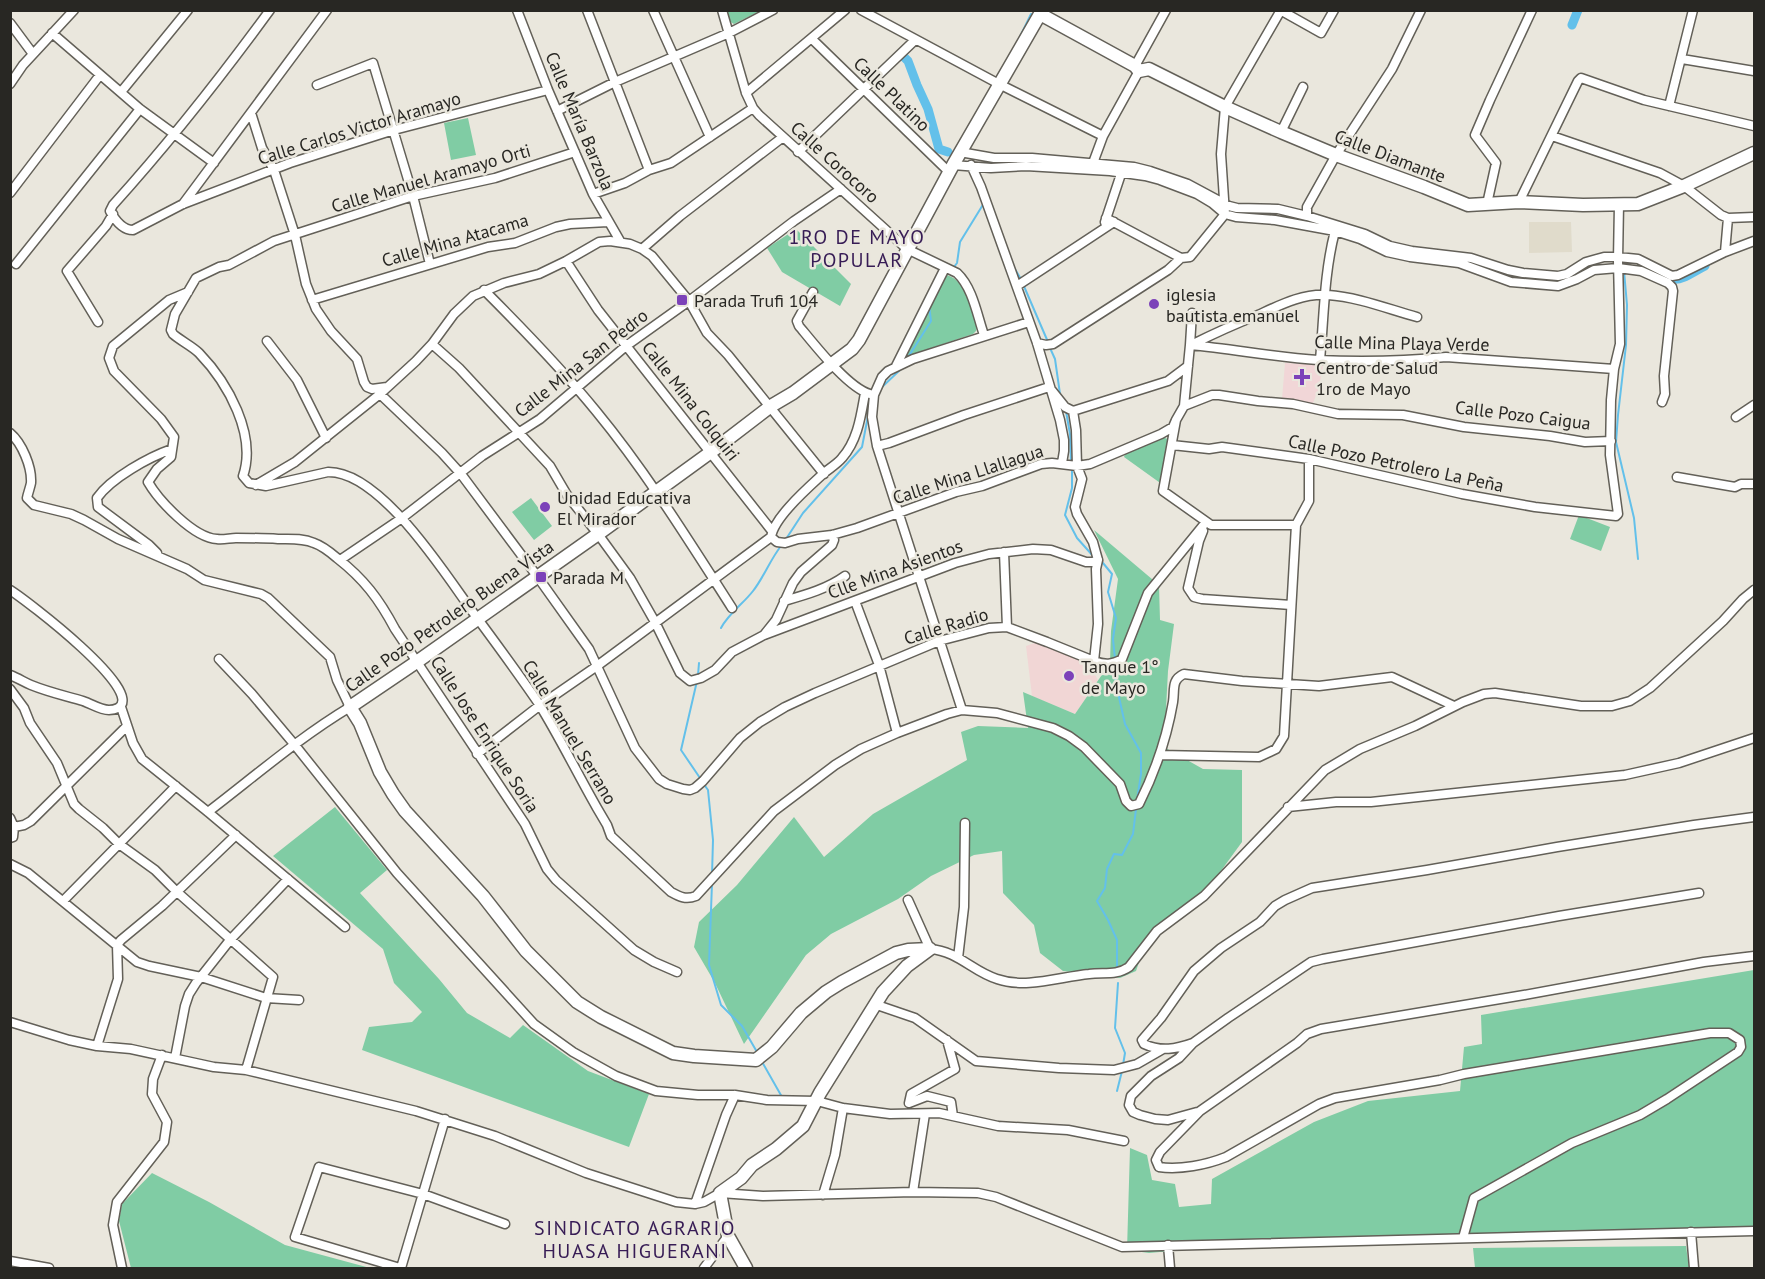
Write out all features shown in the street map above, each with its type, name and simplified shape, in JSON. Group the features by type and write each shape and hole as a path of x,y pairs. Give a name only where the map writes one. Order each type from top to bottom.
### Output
{"street":[{"path":"10,84 23,64 74,10"},
{"path":"122,92 188,10"},
{"path":"98,322 67,271 106,226 112,214 110,211 113,205 174,134 270,10"},
{"path":"183,204 327,10"},
{"name":"Calle María Barzola","path":"518,10 548,90 593,194 620,241"},
{"path":"587,10 649,170"},
{"path":"652,10 710,137"},
{"name":"Calle Corocoro","path":"722,10 746,93 753,108 798,152 907,249 957,273 968,287 984,335"},
{"path":"557,111 615,82 729,33 773,10"},
{"path":"746,93 845,10"},
{"path":"861,10 1102,136"},
{"path":"1093,163 1102,136 1166,10"},
{"path":"1110,220 1181,258 1190,257 1225,214 1221,154 1225,107 1280,11 1321,33 1334,10"},
{"path":"1307,216 1307,207 1336,155 1380,89 1421,10"},
{"path":"1487,204 1496,163 1475,135 1532,10"},
{"path":"1669,106 1694,10"},
{"name":"Calle Diamante","path":"1037,12 1137,68 1149,69 1225,107 1336,155 1424,187 1468,206 1519,202 1583,205 1638,204 1684,186 1755,153"},
{"name":"Calle Pozo Petrolero Buena Vista","path":"208,812 294,744 418,661 656,493 771,406 793,393 852,349 859,340 1037,12"},
{"path":"10,23 33,54"},
{"path":"52,33 140,109 214,163"},
{"name":"Calle Platino","path":"812,39 863,89 951,168"},
{"path":"798,152 915,40"},
{"path":"1682,59 1755,71"},
{"path":"317,85 373,63 413,196 430,264"},
{"path":"10,193 100,75"},
{"path":"1519,202 1578,81 1585,79 1644,100 1755,126"},
{"path":"1281,132 1303,87"},
{"name":"Calle Carlos Victor Aramayo","path":"112,214 122,227 133,230 183,204 300,160 394,130 548,90"},
{"path":"593,194 671,163 753,108"},
{"path":"16,264 140,109"},
{"path":"251,113 262,148 274,170 295,235 306,284 316,309 331,331 357,359 367,387 372,389 388,387"},
{"path":"1552,136 1660,173 1684,186 1728,218 1755,217"},
{"path":"642,249 680,216 783,137"},
{"name":"Calle Manuel Aramayo Orti","path":"188,292 196,278 274,242 413,196 495,178 575,152"},
{"path":"960,152 994,158 1032,158 1093,163 1123,169 1182,188 1212,203 1225,214 1335,231 1360,239 1387,252 1459,263 1511,282 1558,286 1594,270 1618,268 1641,271 1668,283 1673,291 1664,376 1665,394 1662,402"},
{"path":"960,152 972,166 981,187 1037,343 1060,420 1064,440 1062,463"},
{"path":"951,168 1026,166 1150,171 1188,184 1237,208 1266,208 1307,216 1365,234 1390,246 1471,258 1523,273 1558,276 1567,274 1586,262 1604,257 1618,257 1638,259 1672,276 1725,252 1755,242"},
{"path":"1017,286 1102,231 1110,220 1123,169"},
{"name":"Calle Mina San Pedro","path":"340,560 402,518 482,456 540,419 626,345 841,189"},
{"path":"1611,441 1611,400 1614,369 1620,344 1619,204"},
{"path":"1725,252 1728,218"},
{"name":"Calle Mina Atacama","path":"312,300 497,245 515,243 556,227 608,222"},
{"path":"1320,360 1330,252 1335,231"},
{"path":"188,292 175,314 171,330 204,358 231,397 240,417 247,449 247,463 243,476 249,483 256,485 295,462 380,394 432,344 454,314 473,296 484,290 539,274 599,242 620,241 642,249 652,256 689,301 707,333 771,406 824,474"},
{"path":"1037,343 1053,344 1168,270 1181,258"},
{"name":"Calle Mina Colquiri","path":"566,261 598,310 711,452 771,534"},
{"path":"896,366 945,268"},
{"path":"484,290 577,388 597,413 656,493 732,608"},
{"path":"159,556 149,545 98,507 97,498 113,482 141,462 172,449 174,437 161,419 114,370 109,358 113,346 169,300 188,292"},
{"path":"813,292 797,321 799,326 825,358 856,387 869,394"},
{"path":"1190,345 1296,299 1326,294 1353,298 1418,316"},
{"path":"1192,314 1184,406 1176,420 1163,491 1211,525 1296,525"},
{"path":"477,754 771,534 783,514 841,460 852,442 869,394 882,377 896,366 1029,322"},
{"path":"267,341 297,380 326,438"},
{"path":"432,344 459,368 550,466 567,495 630,578 655,622"},
{"name":"Calle Mina Playa Verde","path":"1190,345 1320,360 1419,360 1446,357 1614,369"},
{"path":"1049,387 1065,407 1073,411 1168,381 1188,366"},
{"path":"877,446 1049,387"},
{"path":"380,394 461,474 576,630 597,666"},
{"path":"869,394 877,446 962,710"},
{"name":"Calle Pozo Caigua","path":"1184,406 1219,394 1293,404 1338,414 1403,415 1464,427 1585,442 1611,441"},
{"path":"1736,417 1755,405"},
{"path":"1073,411 1077,466 1082,479 1074,507 1093,542 1098,560 1096,569 1098,633 1094,662 1114,663 1122,659 1148,593 1206,522"},
{"name":"Calle Mina Llallagua","path":"771,534 777,542 785,543 832,535 956,492 982,486 1041,464 1052,462 1077,466 1098,461 1161,434 1173,426 1176,420"},
{"path":"10,433 18,439 26,460 31,485 27,498 30,502 38,507 71,514 96,525 118,539 187,568 204,580 254,591 268,598 330,657 337,680 360,723 380,772 393,794 405,811 483,896 526,951 577,1002 601,1017 673,1053 694,1056 756,1060 772,1047 801,1013 825,992 896,952 908,950 945,952 995,979 1030,983 1092,973 1116,974 1124,971 1129,968 1162,925 1197,903 1287,807 1332,765 1378,741 1484,694 1495,693 1581,706 1621,705 1650,688 1755,590"},
{"name":"Calle Pozo Petrolero La Peña","path":"1172,445 1209,449 1222,447 1309,459 1490,499 1614,517 1618,514 1610,455 1611,441"},
{"name":"Calle Jose Enrique Soria","path":"172,449 171,457 157,469 148,482 182,522 209,538 217,540 292,539 314,543 340,560 372,590 395,629 525,824 547,869 555,879 634,950 676,972"},
{"path":"1160,755 1259,757 1276,749 1284,736 1296,525 1309,501 1309,459"},
{"name":"Calle Manuel Serrano","path":"256,485 278,484 322,473 337,472 368,488 402,518 478,619 539,706 607,825 611,836 671,892 682,898 696,897 774,811 835,765 861,749 897,733"},
{"path":"1677,477 1735,487 1741,484 1755,484"},
{"path":"1206,522 1188,588 1194,597 1291,605"},
{"path":"764,635 776,620 801,572 832,545 834,540 832,535"},
{"name":"Clle Mina Asientos","path":"655,622 680,673 690,681 695,681 715,670 732,652 764,635 975,557 1044,549 1086,562 1098,560"},
{"path":"1004,552 1007,627"},
{"path":"784,601 818,591 845,576"},
{"path":"10,590 57,626 105,671 122,696 121,707 127,726 136,751 142,759 345,927"},
{"path":"855,601 879,665 897,733 962,710 997,713 1053,728 1084,747 1120,784 1126,801 1131,806 1139,804 1153,777 1173,701 1174,681 1184,674 1242,681 1319,686 1392,677 1454,706"},
{"name":"Calle Radio","path":"597,666 632,740 647,765 659,779 675,787 690,790 703,781 740,738 760,722 785,707 939,641 989,628 1007,627 1094,662"},
{"path":"219,659 294,744 398,873 534,1024 573,1052 616,1076 656,1091 698,1095 735,1095 767,1100 817,1101 843,1108 890,1114 939,1113 998,1126 1068,1131 1124,1141"},
{"path":"10,675 30,685 101,709 110,710 121,707"},
{"path":"10,689 57,763 66,786 79,809 119,844 155,870 273,977 246,1070"},
{"path":"10,838 15,833 12,823 24,825 31,821 127,726"},
{"path":"1287,807 1336,801 1371,802 1625,775 1679,763 1755,738"},
{"path":"63,901 176,786"},
{"path":"1193,1043 1176,1049 1164,1049 1150,1047 1143,1044 1142,1040 1161,1018 1194,971 1221,948 1260,922 1275,906 1312,888 1580,843 1755,817"},
{"path":"958,958 964,907 965,823"},
{"path":"97,1046 118,979 117,945 162,906 236,835"},
{"path":"10,864 28,873 137,962 201,977 266,998 299,1000"},
{"path":"175,1058 189,994 230,940 288,879"},
{"path":"1200,1111 1168,1120 1155,1119 1133,1112 1129,1105 1131,1096 1138,1088 1151,1076 1179,1058 1193,1043 1311,963 1559,916 1699,893"},
{"path":"908,900 930,950"},
{"path":"10,1022 69,1040 97,1046 130,1049 214,1067 246,1070 400,1106 495,1136 586,1173 676,1202 695,1204 704,1202 741,1179 752,1165 776,1149 803,1126 820,1092 874,1004 907,966 930,950"},
{"path":"1463,1238 1474,1198 1572,1143 1640,1115 1667,1099 1738,1052 1741,1047 1740,1040 1729,1033 1710,1033 1335,1098 1319,1104 1214,1162 1168,1168 1159,1167 1156,1160 1160,1152 1200,1111 1307,1034 1321,1029 1704,962 1755,956"},
{"path":"874,1004 915,1018 976,1061 1114,1070 1137,1064 1164,1049"},
{"path":"947,1040 955,1069 911,1095 909,1103 927,1096 951,1102 953,1116"},
{"path":"122,1269 113,1225 117,1202 164,1142 167,1122 152,1094 153,1079 162,1055"},
{"path":"695,1204 735,1095"},
{"path":"823,1195 836,1155 843,1108"},
{"path":"913,1192 925,1114"},
{"path":"445,1119 423,1194 401,1269 295,1238 318,1167 423,1194 505,1224"},
{"path":"720,1193 763,1197 913,1192 978,1193 996,1197 1122,1246 1755,1231"},
{"path":"720,1193 728,1236 746,1269"},
{"path":"1690,1232 1694,1269"},
{"path":"704,1269 728,1236"},
{"path":"1168,1245 1170,1269"},
{"path":"10,1261 48,1269"}],"shaded area":[{"path":"1529,222 1571,222 1572,252 1529,253"},
{"name":"Centro de Salud 1ro de Mayo","path":"1285,363 1323,365 1319,388 1313,403 1282,399"},
{"name":"Tanque 1° de Mayo","path":"1035,643 1091,665 1098,681 1075,714 1032,696 1026,646"}],"green space":[{"path":"726,11 760,11 734,24 729,21"},
{"path":"468,118 476,155 451,160 444,123"},
{"path":"796,229 851,284 840,306 782,272 767,248"},
{"path":"947,275 954,278 964,289 977,327 976,331 973,334 904,357"},
{"path":"1162,437 1171,440 1163,485 1124,457 1125,454"},
{"path":"531,498 552,526 534,540 512,512"},
{"path":"1579,515 1610,527 1601,551 1570,539"},
{"path":"1094,530 1159,585 1160,620 1174,624 1168,671 1164,747 1203,769 1242,770 1242,842 1215,879 1176,917 1147,939 1136,971 1120,978 1063,971 1040,953 1034,925 1003,893 1002,851 974,855 931,876 898,899 831,934 806,955 744,1044 715,983 694,947 699,922 737,885 794,817 824,857 873,814 967,760 961,732 978,726 1028,728 1023,692 1075,714 1110,663 1111,631 1118,579"},
{"path":"335,807 387,870 360,893 467,1013 510,1038 523,1025 588,1071 649,1094 629,1147 362,1050 369,1027 412,1022 422,1012 394,983 383,949 273,856"},
{"path":"1754,970 1754,1232 1193,1249 1149,1253 1127,1250 1130,1148 1147,1155 1152,1180 1175,1184 1179,1207 1211,1204 1212,1179 1314,1122 1368,1101 1460,1091 1464,1047 1482,1044 1481,1015"},
{"path":"152,1173 285,1245 370,1268 131,1268 119,1221 122,1204"},
{"path":"1686,1246 1689,1268 1475,1268 1473,1248"}],"waterway":[{"path":"1572,25 1578,10"},
{"path":"1017,43 1031,14"},
{"path":"904,57 908,61 928,109 939,149 948,152"},
{"path":"954,267 957,263 960,242 984,203"},
{"path":"1219,205 1236,213 1272,212"},
{"path":"1467,261 1511,276 1559,280 1573,275"},
{"path":"1013,266 1021,279"},
{"path":"1650,268 1667,277 1678,279 1705,266"},
{"path":"1624,271 1627,305 1626,345 1616,442 1634,518 1638,559"},
{"path":"1023,284 1048,342"},
{"path":"907,359 931,321 929,305"},
{"path":"1050,348 1055,359 1060,394"},
{"path":"881,388 901,369"},
{"path":"1066,411 1071,462"},
{"path":"786,539 803,513 862,447 868,416"},
{"path":"1072,471 1072,488 1065,515 1077,538 1094,557"},
{"path":"721,628 753,591 781,546"},
{"path":"1103,563 1112,574 1108,592 1116,618 1113,639 1115,659"},
{"path":"698,675 699,663"},
{"path":"1115,664 1116,684 1125,724 1141,753 1137,800"},
{"path":"697,681 681,750 700,778"},
{"path":"703,783 708,790 713,840 712,875"},
{"path":"1117,966 1117,940 1097,901 1105,888 1107,869 1114,854 1122,855 1133,834 1136,809"},
{"path":"712,883 709,965 721,1005 742,1026 757,1052"},
{"path":"1118,983 1115,1028 1125,1053 1123,1065"},
{"path":"761,1060 782,1097"},
{"path":"1117,1091 1122,1071"}],"place":[{"name":"Parada Trufi 104","path":"682,300"},
{"name":"iglesia bautista emanuel","path":"1154,304"},
{"name":"Centro de Salud 1ro de Mayo","path":"1302,377"},
{"name":"Unidad Educativa El Mirador","path":"545,507"},
{"name":"Parada M","path":"541,577"},
{"name":"Tanque 1° de Mayo","path":"1069,676"}],"district":[{"name":"1RO DE MAYO POPULAR","path":"857,248"},
{"name":"SINDICATO AGRARIO HUASA HIGUERANI","path":"635,1240"}]}
